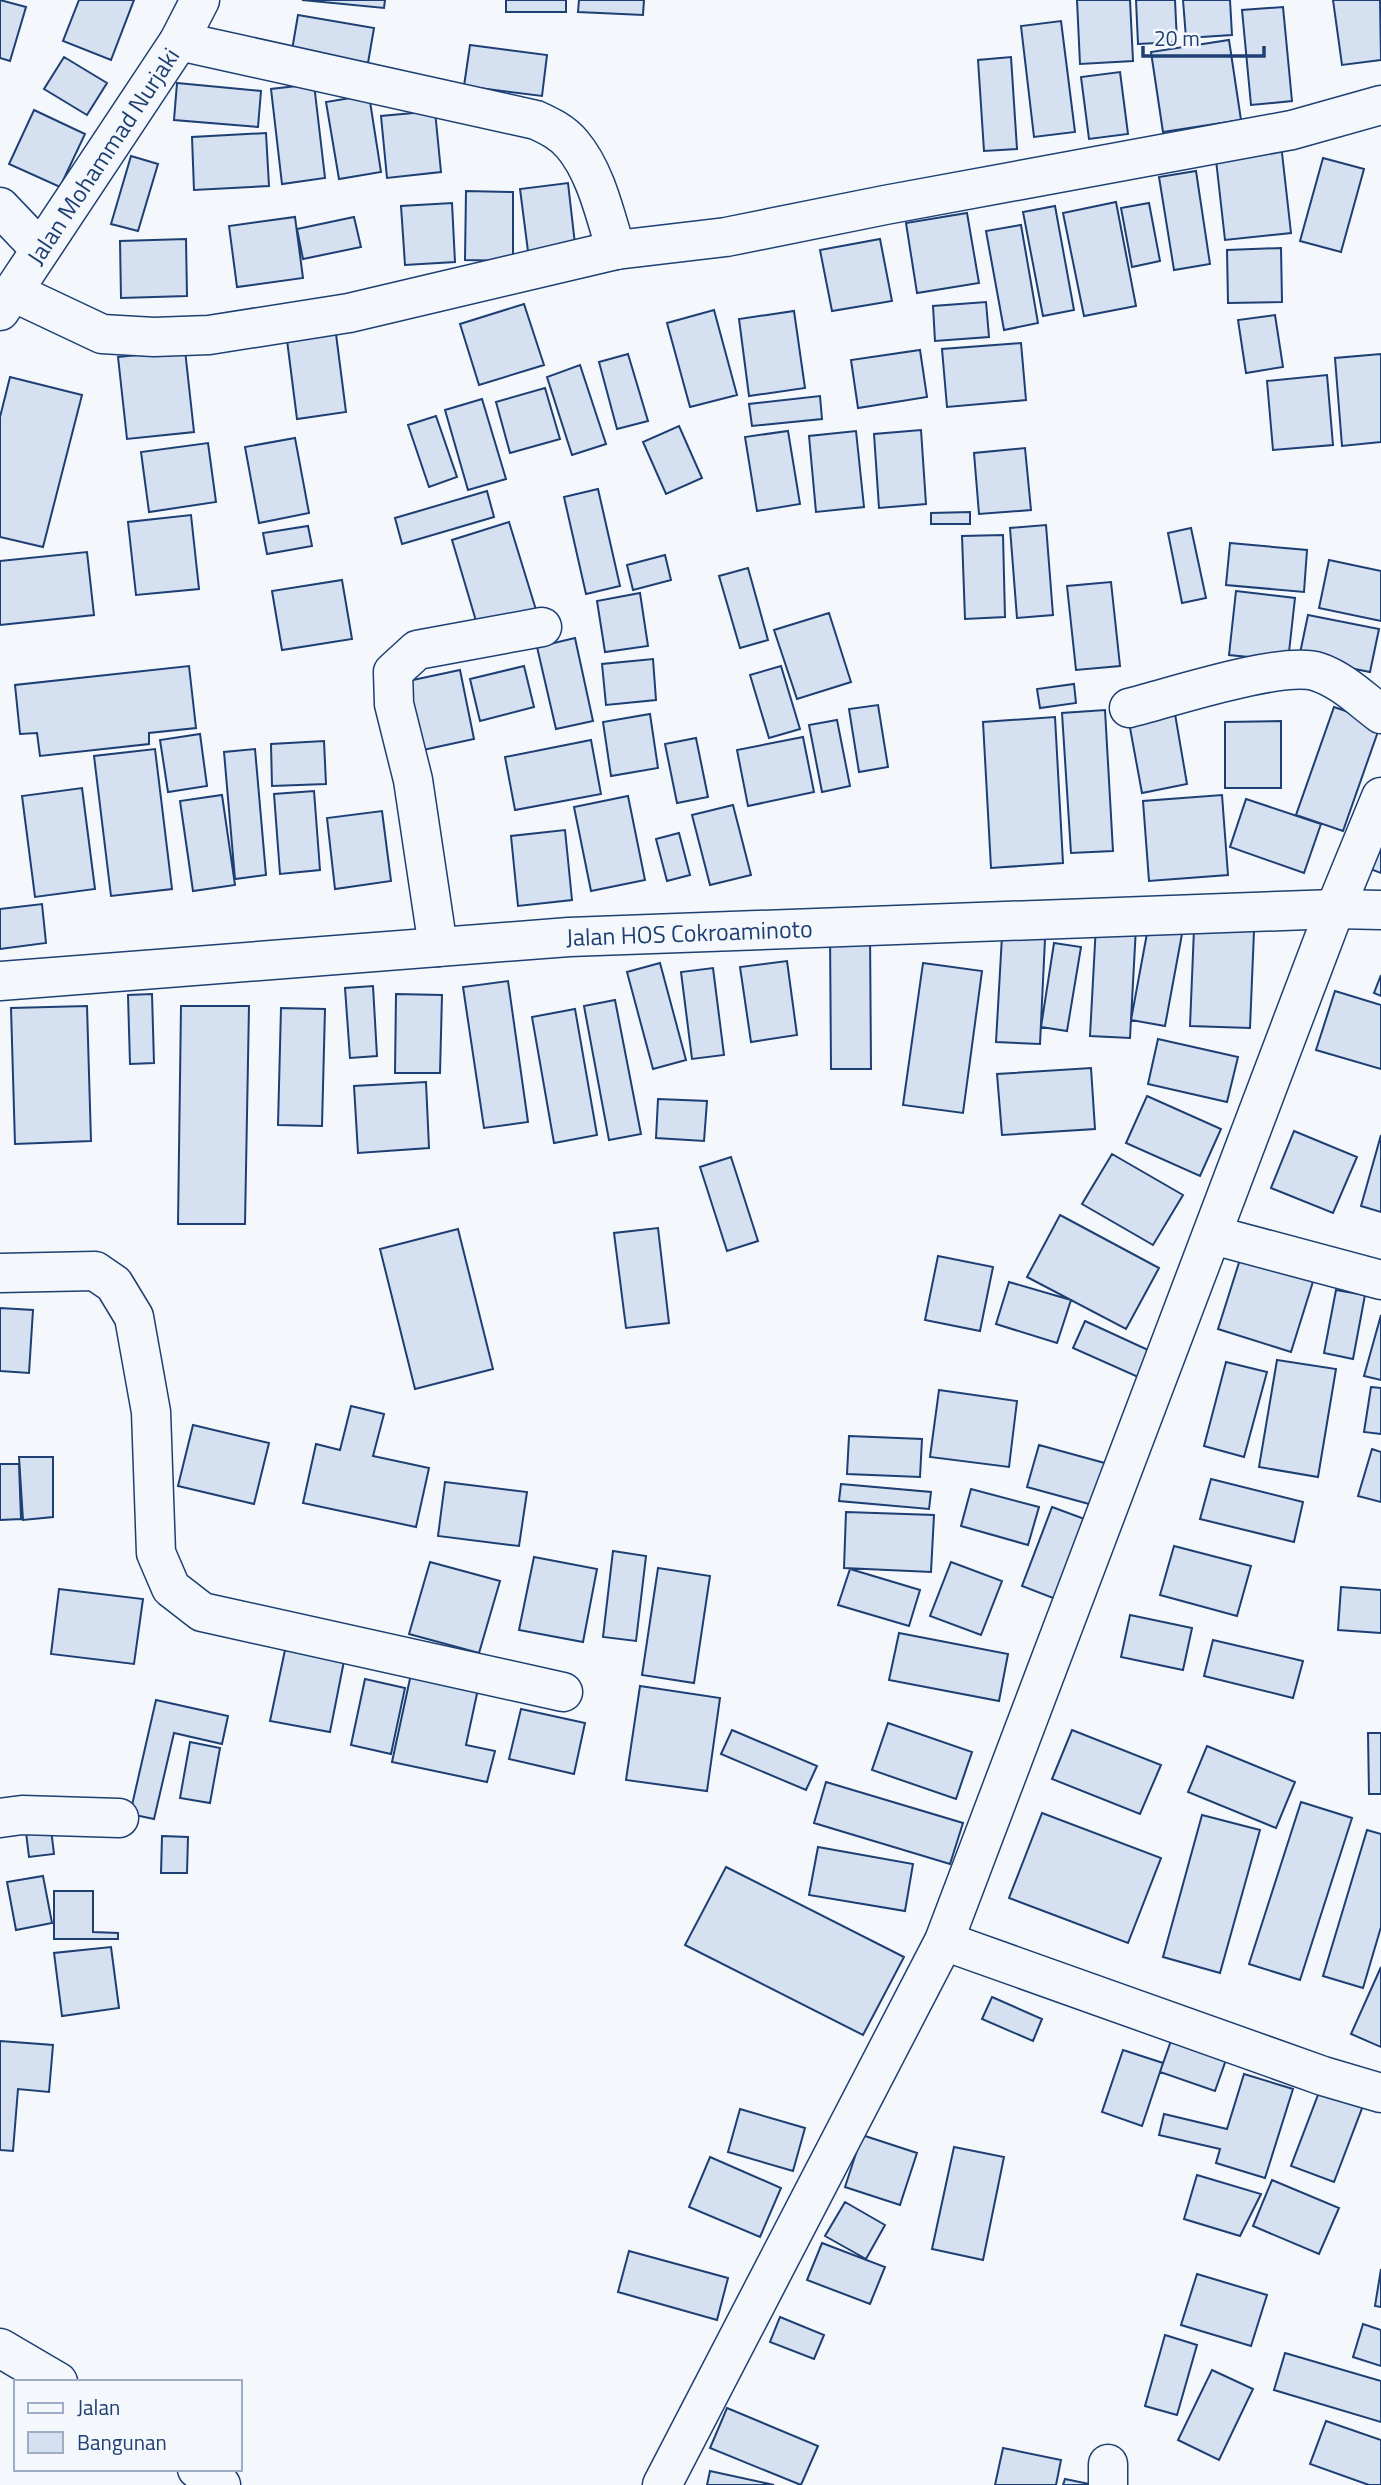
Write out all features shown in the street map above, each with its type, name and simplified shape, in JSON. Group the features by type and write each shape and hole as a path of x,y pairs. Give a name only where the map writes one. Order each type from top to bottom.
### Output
{"street":[{"name":"Jalan Mohammad Nurjaki","path":"6,302 179,41 200,0"},
{"path":"179,41 536,120 558,131 573,144 591,176 616,250"},
{"path":"6,302 102,334 153,337 209,335 349,313 616,250 726,237 1292,130 1381,105"},
{"path":"0,207 40,249"},
{"path":"438,947 414,780 394,704 393,672 417,650 542,627"},
{"path":"1129,708 1256,675 1291,670 1315,671 1335,679 1381,714"},
{"path":"662,2485 944,1941 1335,909 1381,797"},
{"name":"Jalan HOS Cokroaminoto","path":"0,981 569,937 1335,909 1381,910"},
{"path":"1213,1236 1381,1280"},
{"path":"0,1273 95,1271 114,1284 128,1306 134,1317 151,1412 156,1553 171,1588 202,1612 563,1692"},
{"path":"0,1818 22,1815 119,1818"},
{"path":"944,1941 1324,2076 1381,2092"},
{"path":"3,2360 53,2380"},
{"path":"200,2471 221,2485"}],"building":[{"path":"0,0 26,7 10,61 0,58"},
{"path":"79,0 134,0 111,60 63,41"},
{"path":"302,0 385,0 384,8"},
{"path":"506,0 566,0 566,12 506,12"},
{"path":"579,0 644,0 643,15 578,12"},
{"path":"1077,0 1130,0 1133,61 1080,64"},
{"path":"1136,0 1175,0 1177,42 1138,44"},
{"path":"1183,0 1230,0 1232,35 1186,38"},
{"path":"1333,0 1380,0 1381,60 1342,65"},
{"path":"1283,7 1292,101 1251,105 1242,10"},
{"path":"298,15 374,28 368,63 292,50"},
{"path":"1061,21 1075,132 1034,137 1021,26"},
{"path":"1229,40 1241,120 1163,132 1151,52"},
{"path":"470,45 547,55 542,96 464,86"},
{"path":"64,57 107,83 87,115 44,89"},
{"path":"1011,57 1017,149 984,151 978,60"},
{"path":"1120,72 1128,134 1089,139 1081,77"},
{"path":"177,83 261,91 258,127 174,120"},
{"path":"314,84 325,178 282,184 271,89"},
{"path":"369,95 381,172 339,179 326,102"},
{"path":"34,110 85,134 60,187 9,164"},
{"path":"435,111 441,172 387,178 381,116"},
{"path":"266,133 269,186 194,190 192,137"},
{"path":"1281,144 1291,233 1225,240 1215,151"},
{"path":"131,156 158,164 138,231 111,224"},
{"path":"1323,158 1364,169 1341,252 1300,241"},
{"path":"1196,171 1210,264 1174,270 1159,177"},
{"path":"568,183 576,253 529,259 520,189"},
{"path":"466,191 513,192 513,261 465,260"},
{"path":"1116,202 1136,306 1084,316 1063,213"},
{"path":"452,203 455,262 405,265 401,206"},
{"path":"1149,203 1160,261 1132,267 1121,208"},
{"path":"1055,206 1074,310 1043,316 1023,212"},
{"path":"967,213 979,283 917,293 906,223"},
{"path":"295,217 303,278 237,287 229,226"},
{"path":"354,217 361,247 303,259 297,229"},
{"path":"1021,225 1038,323 1004,330 986,231"},
{"path":"186,239 187,296 121,298 120,241"},
{"path":"880,239 892,301 832,311 820,250"},
{"path":"1281,248 1282,302 1228,303 1227,250"},
{"path":"986,302 989,337 935,341 933,306"},
{"path":"524,304 544,365 479,385 460,324"},
{"path":"714,310 737,395 690,407 667,323"},
{"path":"794,311 805,388 749,396 739,319"},
{"path":"1275,315 1283,367 1246,373 1238,320"},
{"path":"336,334 346,412 297,419 287,340"},
{"path":"1021,343 1026,400 947,407 942,349"},
{"path":"185,350 194,432 127,439 118,357"},
{"path":"920,350 927,397 858,408 851,360"},
{"path":"628,354 648,421 617,429 599,362"},
{"path":"1381,354 1381,442 1342,446 1335,358"},
{"path":"580,365 606,444 572,455 547,377"},
{"path":"1327,375 1333,445 1273,450 1267,381"},
{"path":"10,377 82,395 43,547 0,537 0,417"},
{"path":"545,388 560,439 510,453 496,402"},
{"path":"820,396 822,419 752,426 749,404"},
{"path":"482,399 506,479 468,490 445,410"},
{"path":"436,416 457,477 429,487 408,425"},
{"path":"679,426 702,478 666,494 643,442"},
{"path":"921,430 926,504 879,508 874,434"},
{"path":"788,431 800,504 757,511 745,437"},
{"path":"856,431 864,507 816,512 809,436"},
{"path":"295,438 309,513 259,523 245,447"},
{"path":"208,443 216,502 149,512 141,452"},
{"path":"1025,448 1031,510 979,514 974,453"},
{"path":"598,489 620,586 586,594 564,497"},
{"path":"487,491 494,517 402,544 395,518"},
{"path":"970,512 970,524 931,524 931,513"},
{"path":"191,515 199,589 136,595 128,522"},
{"path":"509,522 537,613 479,631 452,540"},
{"path":"1046,525 1053,615 1017,618 1010,528"},
{"path":"308,526 312,546 267,554 263,533"},
{"path":"1191,528 1206,598 1182,603 1168,533"},
{"path":"1003,535 1005,617 965,619 962,536"},
{"path":"1230,543 1307,550 1304,592 1226,585"},
{"path":"87,552 94,615 0,625 0,561"},
{"path":"665,555 671,580 633,590 627,565"},
{"path":"1329,560 1381,571 1381,621 1319,608"},
{"path":"748,568 768,640 740,648 719,576"},
{"path":"342,580 352,639 282,650 272,591"},
{"path":"1111,582 1120,666 1076,670 1067,586"},
{"path":"1236,591 1295,598 1288,661 1229,655"},
{"path":"640,593 648,646 605,652 597,601"},
{"path":"829,613 851,682 797,699 774,630"},
{"path":"1308,615 1379,629 1370,672 1299,658"},
{"path":"575,638 593,721 556,729 537,647"},
{"path":"653,659 656,700 606,705 602,664"},
{"path":"189,666 196,728 149,733 149,744 40,756 37,733 20,734 15,685"},
{"path":"524,666 534,707 480,721 470,679"},
{"path":"781,666 800,729 769,738 750,675"},
{"path":"460,670 474,739 409,753 394,684"},
{"path":"1074,684 1076,703 1040,708 1037,689"},
{"path":"878,705 888,767 859,772 849,709"},
{"path":"1334,707 1381,723 1343,831 1296,815"},
{"path":"1174,708 1187,784 1142,793 1128,717"},
{"path":"1105,710 1113,851 1071,853 1062,713"},
{"path":"650,714 658,768 611,776 603,722"},
{"path":"1055,717 1063,863 991,868 983,722"},
{"path":"837,720 850,786 822,792 809,725"},
{"path":"1281,721 1281,788 1225,788 1225,722"},
{"path":"200,734 207,786 168,792 160,740"},
{"path":"803,737 814,792 748,806 737,750"},
{"path":"696,738 708,797 677,803 665,744"},
{"path":"591,740 601,794 515,810 505,757"},
{"path":"324,741 326,784 272,786 271,744"},
{"path":"155,749 172,889 111,896 94,756"},
{"path":"255,749 266,875 235,879 224,752"},
{"path":"82,788 95,889 35,897 22,796"},
{"path":"314,791 320,870 280,874 274,794"},
{"path":"222,795 235,885 193,891 180,801"},
{"path":"1222,795 1228,875 1149,881 1143,801"},
{"path":"628,796 645,880 591,891 574,807"},
{"path":"1246,799 1321,824 1304,873 1230,847"},
{"path":"733,805 751,875 710,885 692,815"},
{"path":"382,811 391,881 335,889 327,818"},
{"path":"1381,815 1381,873 1362,866"},
{"path":"565,830 572,900 518,906 511,836"},
{"path":"679,833 690,875 667,881 656,839"},
{"path":"42,904 46,943 0,949 0,909"},
{"path":"1096,925 1136,927 1130,1038 1090,1036"},
{"path":"1148,928 1182,934 1165,1026 1131,1020"},
{"path":"1194,929 1254,931 1250,1028 1190,1026"},
{"path":"870,930 871,1069 831,1069 830,931"},
{"path":"1002,936 1045,939 1040,1044 996,1042"},
{"path":"1054,943 1081,947 1067,1031 1041,1027"},
{"path":"787,961 797,1035 751,1042 740,967"},
{"path":"660,963 686,1060 653,1069 627,972"},
{"path":"923,963 982,971 963,1113 903,1105"},
{"path":"713,968 724,1055 692,1059 681,972"},
{"path":"1381,975 1381,996 1374,993"},
{"path":"508,981 528,1122 484,1128 463,987"},
{"path":"373,986 377,1056 350,1058 345,988"},
{"path":"1335,991 1381,1005 1381,1069 1316,1050"},
{"path":"152,994 154,1063 130,1064 128,995"},
{"path":"396,994 442,995 440,1073 395,1073"},
{"path":"615,1000 641,1134 609,1140 584,1006"},
{"path":"87,1006 91,1141 15,1144 11,1008"},
{"path":"181,1006 249,1006 245,1224 178,1224"},
{"path":"281,1008 325,1009 322,1126 278,1125"},
{"path":"575,1009 597,1135 554,1143 532,1017"},
{"path":"1158,1039 1238,1057 1227,1102 1148,1084"},
{"path":"1091,1068 1095,1129 1002,1135 997,1074"},
{"path":"426,1082 429,1148 358,1153 354,1086"},
{"path":"1147,1096 1221,1129 1200,1176 1126,1143"},
{"path":"658,1099 707,1101 704,1141 656,1138"},
{"path":"1294,1131 1357,1157 1333,1213 1271,1188"},
{"path":"1381,1135 1381,1212 1361,1206"},
{"path":"1112,1154 1183,1195 1153,1245 1082,1204"},
{"path":"731,1157 758,1241 727,1251 700,1167"},
{"path":"1060,1215 1159,1268 1126,1329 1027,1277"},
{"path":"658,1228 669,1323 626,1328 614,1233"},
{"path":"458,1229 493,1369 415,1389 380,1249"},
{"path":"1243,1250 1316,1272 1291,1352 1218,1329"},
{"path":"938,1256 993,1267 980,1331 925,1320"},
{"path":"1009,1282 1071,1300 1057,1343 996,1324"},
{"path":"1336,1290 1365,1295 1353,1359 1324,1353"},
{"path":"0,1308 33,1310 29,1373 0,1371"},
{"path":"1381,1315 1381,1380 1364,1376"},
{"path":"1085,1321 1159,1355 1147,1381 1073,1348"},
{"path":"1277,1360 1336,1369 1318,1477 1259,1467"},
{"path":"1226,1362 1267,1372 1244,1457 1204,1446"},
{"path":"1371,1387 1381,1388 1381,1434 1364,1432"},
{"path":"939,1390 1017,1401 1009,1467 930,1457"},
{"path":"351,1406 384,1414 373,1456 429,1468 416,1527 303,1503 316,1444 340,1450"},
{"path":"193,1425 269,1443 254,1504 178,1486"},
{"path":"849,1436 922,1439 920,1477 847,1474"},
{"path":"1039,1445 1112,1465 1100,1507 1027,1487"},
{"path":"1372,1449 1381,1452 1381,1502 1358,1496"},
{"path":"19,1457 53,1457 53,1517 23,1520"},
{"path":"0,1464 19,1464 21,1519 0,1520"},
{"path":"1211,1479 1303,1502 1294,1542 1200,1519"},
{"path":"445,1482 527,1492 519,1546 438,1536"},
{"path":"841,1484 931,1492 929,1509 839,1501"},
{"path":"971,1489 1039,1507 1028,1545 961,1526"},
{"path":"1052,1507 1101,1525 1071,1605 1022,1586"},
{"path":"846,1512 934,1515 931,1572 844,1568"},
{"path":"1174,1546 1251,1566 1237,1616 1160,1595"},
{"path":"613,1551 646,1556 636,1641 603,1637"},
{"path":"534,1557 597,1569 583,1642 519,1630"},
{"path":"430,1562 500,1581 479,1653 409,1634"},
{"path":"951,1562 1002,1581 981,1635 930,1616"},
{"path":"658,1568 710,1576 694,1683 642,1675"},
{"path":"850,1569 920,1590 909,1626 838,1605"},
{"path":"1341,1587 1381,1590 1381,1633 1338,1630"},
{"path":"59,1589 143,1599 134,1664 51,1654"},
{"path":"1130,1615 1192,1628 1183,1670 1121,1657"},
{"path":"899,1633 1008,1654 999,1701 889,1680"},
{"path":"1213,1640 1303,1661 1293,1698 1204,1676"},
{"path":"285,1650 344,1661 330,1732 270,1721"},
{"path":"411,1674 478,1689 466,1745 495,1751 487,1782 392,1762"},
{"path":"365,1679 405,1688 391,1754 351,1745"},
{"path":"640,1686 720,1698 707,1791 626,1780"},
{"path":"156,1700 228,1716 222,1744 174,1733 154,1819 130,1814"},
{"path":"521,1709 585,1723 574,1774 509,1759"},
{"path":"888,1723 972,1752 956,1799 872,1770"},
{"path":"732,1730 817,1766 806,1790 721,1754"},
{"path":"1072,1730 1161,1765 1140,1814 1052,1779"},
{"path":"1368,1733 1381,1733 1381,1794 1369,1794"},
{"path":"190,1742 220,1748 210,1803 180,1798"},
{"path":"1207,1746 1295,1782 1276,1828 1188,1792"},
{"path":"826,1782 963,1823 950,1864 814,1823"},
{"path":"1301,1802 1352,1818 1300,1980 1249,1964"},
{"path":"1042,1813 1161,1858 1128,1943 1009,1898"},
{"path":"1202,1815 1260,1830 1220,1973 1163,1957"},
{"path":"51,1829 54,1854 29,1857 26,1832"},
{"path":"1367,1830 1381,1834 1381,1927 1363,1988 1323,1976"},
{"path":"162,1836 188,1837 187,1873 161,1873"},
{"path":"818,1847 913,1864 905,1911 809,1895"},
{"path":"726,1867 904,1957 863,2035 685,1945"},
{"path":"43,1876 52,1923 16,1930 7,1882"},
{"path":"54,1891 93,1891 93,1932 118,1933 118,1939 54,1939"},
{"path":"111,1947 119,2008 62,2016 54,1953"},
{"path":"1381,1967 1381,2047 1351,2034"},
{"path":"992,1997 1042,2019 1033,2041 982,2019"},
{"path":"1173,2035 1228,2054 1215,2091 1160,2072"},
{"path":"0,2041 53,2045 49,2092 18,2089 13,2151 0,2150"},
{"path":"1123,2050 1163,2063 1142,2126 1102,2112"},
{"path":"1244,2074 1293,2089 1265,2178 1216,2163 1220,2149 1159,2135 1164,2114 1227,2129"},
{"path":"1321,2087 1364,2103 1334,2182 1291,2166"},
{"path":"740,2109 805,2128 793,2171 728,2152"},
{"path":"862,2135 917,2153 900,2205 845,2187"},
{"path":"954,2147 1004,2157 983,2260 932,2249"},
{"path":"710,2157 781,2188 760,2237 689,2207"},
{"path":"1197,2175 1261,2194 1240,2236 1184,2219"},
{"path":"1272,2180 1339,2208 1319,2254 1253,2226"},
{"path":"845,2202 885,2225 866,2259 825,2236"},
{"path":"822,2243 885,2267 870,2304 807,2280"},
{"path":"629,2251 728,2278 717,2320 618,2292"},
{"path":"1381,2269 1381,2307 1375,2306"},
{"path":"1197,2274 1267,2295 1251,2346 1181,2325"},
{"path":"780,2317 824,2335 814,2359 770,2342"},
{"path":"1363,2324 1381,2330 1381,2366 1353,2357"},
{"path":"1165,2335 1197,2345 1177,2415 1145,2406"},
{"path":"1285,2353 1381,2381 1381,2422 1274,2390"},
{"path":"1212,2370 1253,2389 1219,2460 1178,2440"},
{"path":"727,2408 818,2446 801,2485 710,2448"},
{"path":"1326,2421 1381,2440 1381,2485 1369,2485 1310,2464"},
{"path":"1003,2448 1061,2460 1056,2485 995,2485"},
{"path":"710,2471 774,2485 707,2485"},
{"path":"1065,2479 1094,2485 1063,2485"}]}
